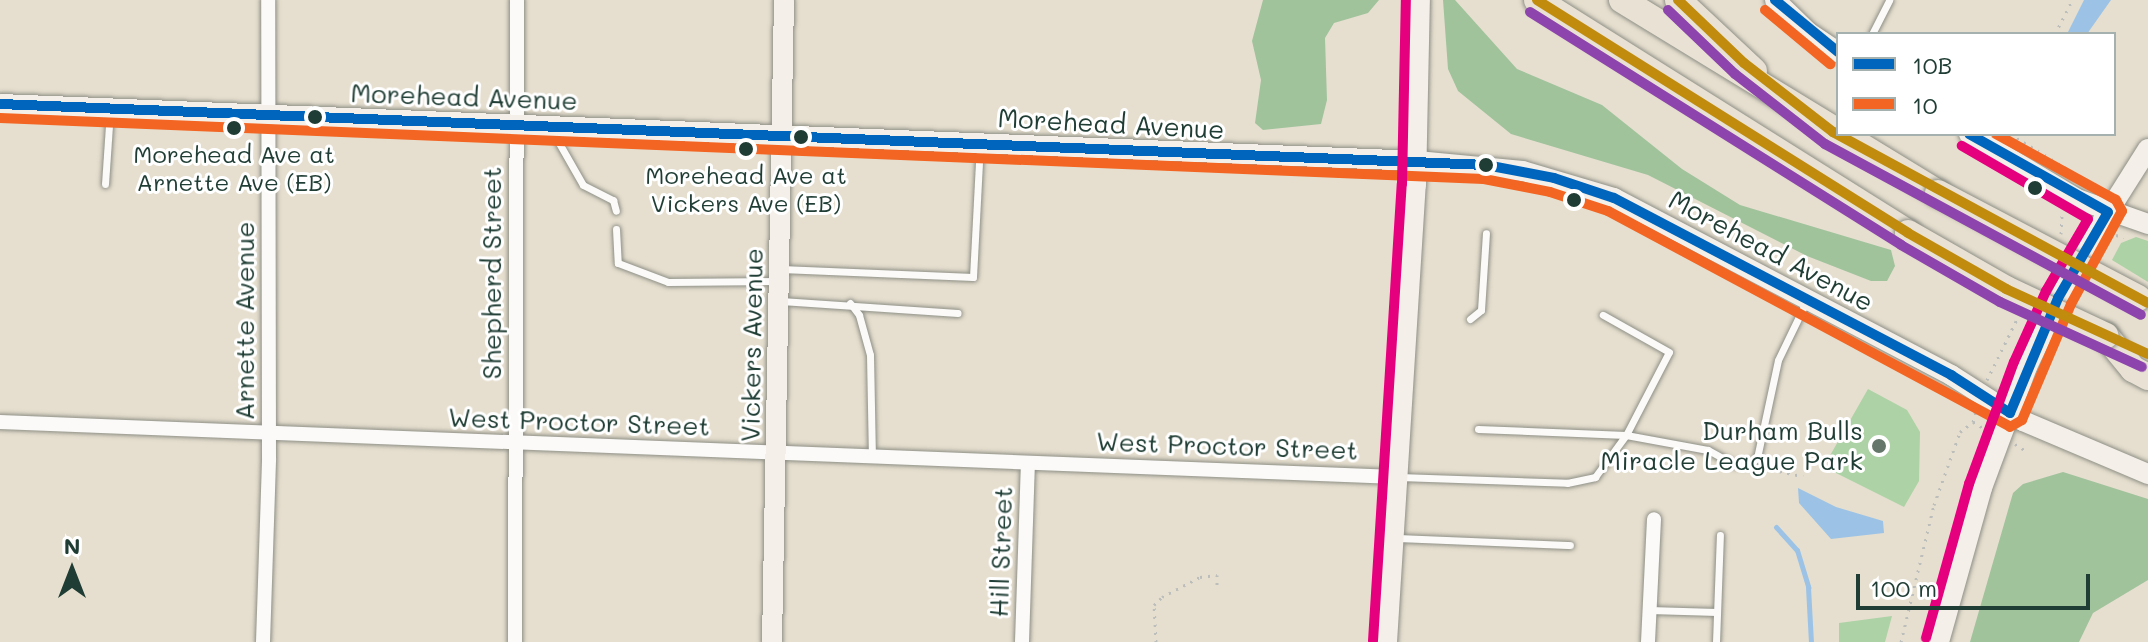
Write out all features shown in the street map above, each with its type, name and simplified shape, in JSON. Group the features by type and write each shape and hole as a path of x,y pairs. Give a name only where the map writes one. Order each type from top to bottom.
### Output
{"highway":[{"path":"1537,0 1908,233 2006,289 2148,354"},
{"path":"1622,0 1836,134"},
{"path":"1678,0 1744,63 1833,132"},
{"path":"1840,136 1938,193 2143,300"},
{"path":"2106,336 2133,369 2148,377"}],"street":[{"name":"Arnette Avenue","path":"263,642 269,432 268,0"},
{"name":"Shepherd Street","path":"515,642 517,0"},
{"name":"Vickers Avenue","path":"772,642 784,0"},
{"path":"1387,642 1417,161 1420,0"},
{"path":"1775,0 1808,32 1836,51"},
{"name":"Morehead Avenue","path":"0,104 1417,161 1523,171 1596,191 1951,375 2010,413 2148,474"},
{"path":"1972,136 2072,196 2108,212 2148,224"},
{"path":"1939,642 1982,488 2058,298 2148,149"},
{"name":"West Proctor Street","path":"0,422 516,445 1396,477"},
{"name":"Hill Street","path":"1022,642 1028,464"},
{"path":"1648,642 1654,519"}],"lane":[{"path":"1873,32 1889,0"},
{"path":"105,184 110,109"},
{"path":"550,127 583,185 613,200 616,211"},
{"path":"616,229 618,263 668,282 779,284 973,277 980,144"},
{"path":"1470,319 1481,310 1486,233"},
{"path":"779,284 850,303 958,313"},
{"path":"1478,429 1626,435 1708,450 1733,464 1750,464 1757,458 1778,360 1807,300"},
{"path":"850,303 859,315 870,355 872,457"},
{"path":"1396,477 1567,483 1595,477 1626,435 1669,352 1603,315"},
{"path":"1716,642 1720,535"},
{"path":"1393,537 1570,545"},
{"path":"1649,610 1717,612"}],"path":[{"path":"2056,32 2072,0"},
{"path":"2013,136 2094,185"},
{"path":"2089,189 2103,183"},
{"path":"1901,642 1934,505 1960,432 1973,422"},
{"path":"1750,464 1803,476"},
{"path":"1156,642 1154,605 1162,597 1200,577 1217,575 1217,588"}],"green space":[{"path":"1263,0 1379,0 1368,13 1334,23 1325,38 1327,100 1321,124 1263,130 1255,123 1261,80 1252,41"},
{"path":"1443,0 1455,0 1517,69 1602,105 1682,169 1740,205 1891,250 1895,266 1887,281 1871,281 1807,256 1648,175 1511,134 1458,91 1448,69"},
{"path":"2136,237 2148,241 2148,282 2112,260 2121,243"},
{"name":"Durham Bulls Miracle League Park","path":"1868,389 1907,410 1920,432 1919,481 1904,507 1832,471 1828,459"},
{"path":"2063,472 2148,499 2148,580 2093,613 2079,642 1970,642 2013,493 2023,484"},
{"path":"1892,616 1885,642 1839,642 1839,623"}],"water":[{"path":"2084,0 2111,0 2088,32 2068,32"},
{"path":"1798,488 1836,507 1883,521 1884,533 1831,539 1799,503"}],"waterway":[{"path":"1776,527 1797,550 1808,587 1811,642"}],"transit line":[{"path":"1373,641 1402,184 1406,0"},
{"path":"1537,0 1908,233 2006,289 2148,354"},
{"path":"1678,0 1744,63 1836,134"},
{"name":"10B","path":"1775,0 1836,50"},
{"path":"1668,10 1735,74 1825,144 2141,315"},
{"name":"10","path":"1765,10 1830,64"},
{"path":"1530,12 1901,245 2000,302 2142,367"},
{"name":"10B","path":"0,104 1486,165 1554,178 1614,198 1951,375 2010,413 2058,298 2108,212 1973,136"},
{"name":"10","path":"0,118 1484,179 1550,192 1608,211 2010,427 2022,420 2071,304 2122,211 2116,200 2000,136"},
{"path":"1840,136 2148,303"},
{"path":"1926,638 1969,484 2014,362 2046,291 2088,219 1962,146"}],"place":[{"name":"Morehead Ave at Arnette Ave (EB)","path":"234,128"},
{"name":"Morehead Ave at Vickers Ave (EB)","path":"746,149"},
{"name":"Durham Bulls Miracle League Park","path":"1879,446"}]}
